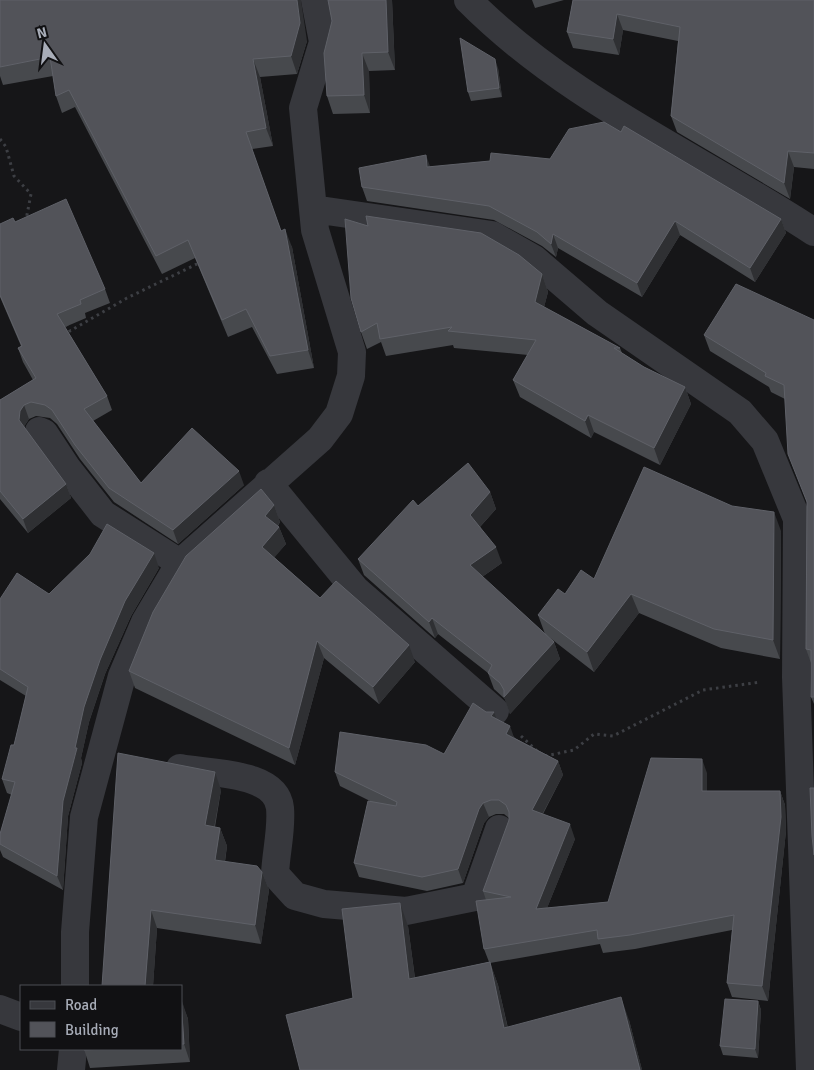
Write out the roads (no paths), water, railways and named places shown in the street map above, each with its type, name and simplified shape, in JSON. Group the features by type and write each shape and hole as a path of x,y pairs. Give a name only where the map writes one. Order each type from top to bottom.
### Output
{"street":[{"path":"75,985 75,932 84,817 115,754 122,676 145,622 180,563 268,483 320,439 339,414 351,376 352,352 315,230 303,108 323,42 315,0"},
{"path":"468,0 498,30 603,106 762,198 814,232"},
{"path":"313,209 492,235 534,259 597,313 740,412 764,440 806,518 796,677 810,1070"},
{"path":"39,431 44,433 67,468 103,514 180,563"},
{"path":"268,483 355,589 495,711"},
{"path":"154,763 258,780 274,792 280,808 275,874 295,896 324,904 406,911 475,897 499,829"},
{"path":"0,1009 20,1017"},
{"path":"71,1070 73,1050"}]}
